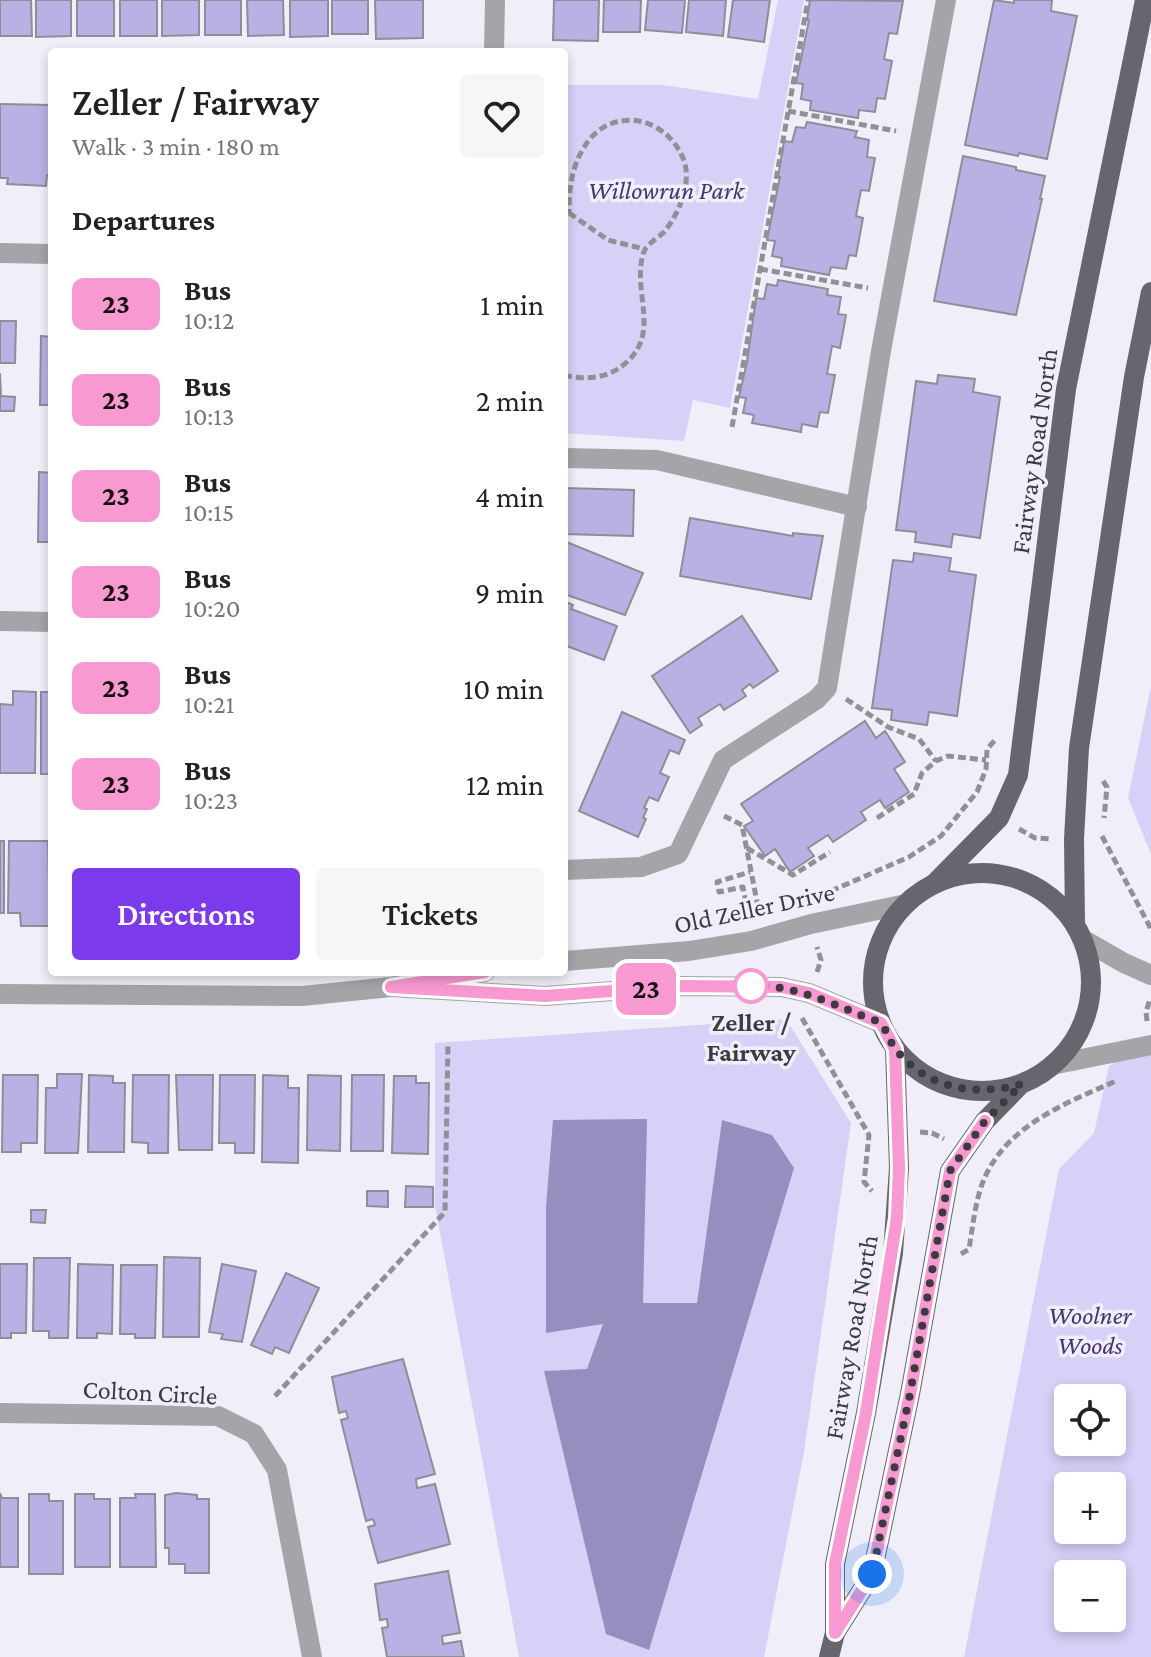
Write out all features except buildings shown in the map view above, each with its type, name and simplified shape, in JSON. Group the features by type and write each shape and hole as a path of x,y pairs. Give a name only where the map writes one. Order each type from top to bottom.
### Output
{"main road":[{"name":"Fairway Road North","path":"934,884 999,818 1018,775 1066,389 1145,0"},
{"path":"1080,932 1047,894 1010,875 967,873 934,884 906,904 890,923 879,946 873,979 874,998 881,1023 895,1049 915,1068 941,1083 972,1091 997,1090 1022,1084 1052,1065 1073,1043 1089,1008 1092,982 1090,961 1080,932 1074,839 1079,748 1134,377 1151,292"},
{"name":"Fairway Road North","path":"829,1657 835,1633 835,1564 866,1413 893,1253 899,1168 895,1049"},
{"name":"Fairway Road North","path":"835,1633 872,1574 910,1394 950,1171 985,1121 1022,1084"}],"street":[{"path":"494,48 495,0"},
{"path":"568,870 641,867 678,854 723,760 817,699 827,688 881,351 946,0"},
{"path":"0,253 48,254"},
{"path":"568,458 657,460 857,507"},
{"path":"0,621 48,622"},
{"name":"Old Zeller Drive","path":"568,961 689,951 751,941 811,924 906,904"},
{"path":"1080,932 1124,963 1151,975"},
{"path":"0,994 302,996 460,976"},
{"path":"391,987 545,996 679,986 781,987 809,993 881,1023"},
{"path":"1052,1065 1150,1039"},
{"name":"Colton Circle","path":"0,1413 218,1416 254,1434 277,1470 312,1657"}],"path":[{"path":"732,427 808,0"},
{"path":"788,111 901,132"},
{"path":"568,193 583,147 605,126 628,119 650,123 672,139 684,161 684,190 676,215 644,249 639,275 644,341 632,358 614,372 594,379 568,376"},
{"path":"568,215 608,240 644,249"},
{"path":"760,269 873,289"},
{"path":"827,688 888,727 919,739 936,761"},
{"path":"819,897 909,857 941,836 977,792 986,769 987,749"},
{"path":"877,818 914,794 922,773 936,761 948,756 986,760"},
{"path":"716,812 742,825 759,912"},
{"path":"1017,828 1035,838 1052,839"},
{"path":"1102,838 1151,929"},
{"path":"746,848 793,875 830,852"},
{"path":"748,915 743,887 719,892 717,882 750,872"},
{"path":"813,984 821,960 815,938"},
{"path":"1150,1039 1146,1012 1151,996"},
{"path":"800,1015 869,1135 864,1182"},
{"path":"275,1396 445,1212 448,1043"},
{"path":"969,1249 980,1192 990,1169 1007,1144 1038,1119 1125,1077"},
{"path":"919,1132 932,1133 946,1140"}],"green space":[{"name":"Willowrun Park","path":"778,0 804,0 730,408 693,400 684,441 568,433 568,85 663,85 758,99"},
{"path":"1151,686 1151,854 1128,798"},
{"path":"786,1019 851,1123 804,1452 764,1657 519,1657 435,1206 435,1043"},
{"name":"Woolner Woods","path":"1151,1040 1151,1657 964,1657 1059,1169 1094,1133 1109,1066"}],"shaded area":[{"path":"647,1119 643,1303 697,1303 722,1120 772,1135 794,1168 649,1650 606,1634 544,1371 587,1369 603,1324 546,1333 546,1207 553,1120"}],"bus line":[{"name":"23","path":"460,976 391,987 545,996 679,986 781,987 809,993 881,1023 895,1049 899,1168 897,1218 866,1413 835,1564 835,1633 872,1574 910,1394 950,1171 985,1121"}],"place":[{"name":"Zeller / Fairway","path":"751,986"}],"route":[{"path":"751,986 781,987 809,993 881,1023 895,1049 915,1068 941,1083 972,1091 997,1090 1022,1084 985,1121 950,1171 910,1394 872,1574"}]}
